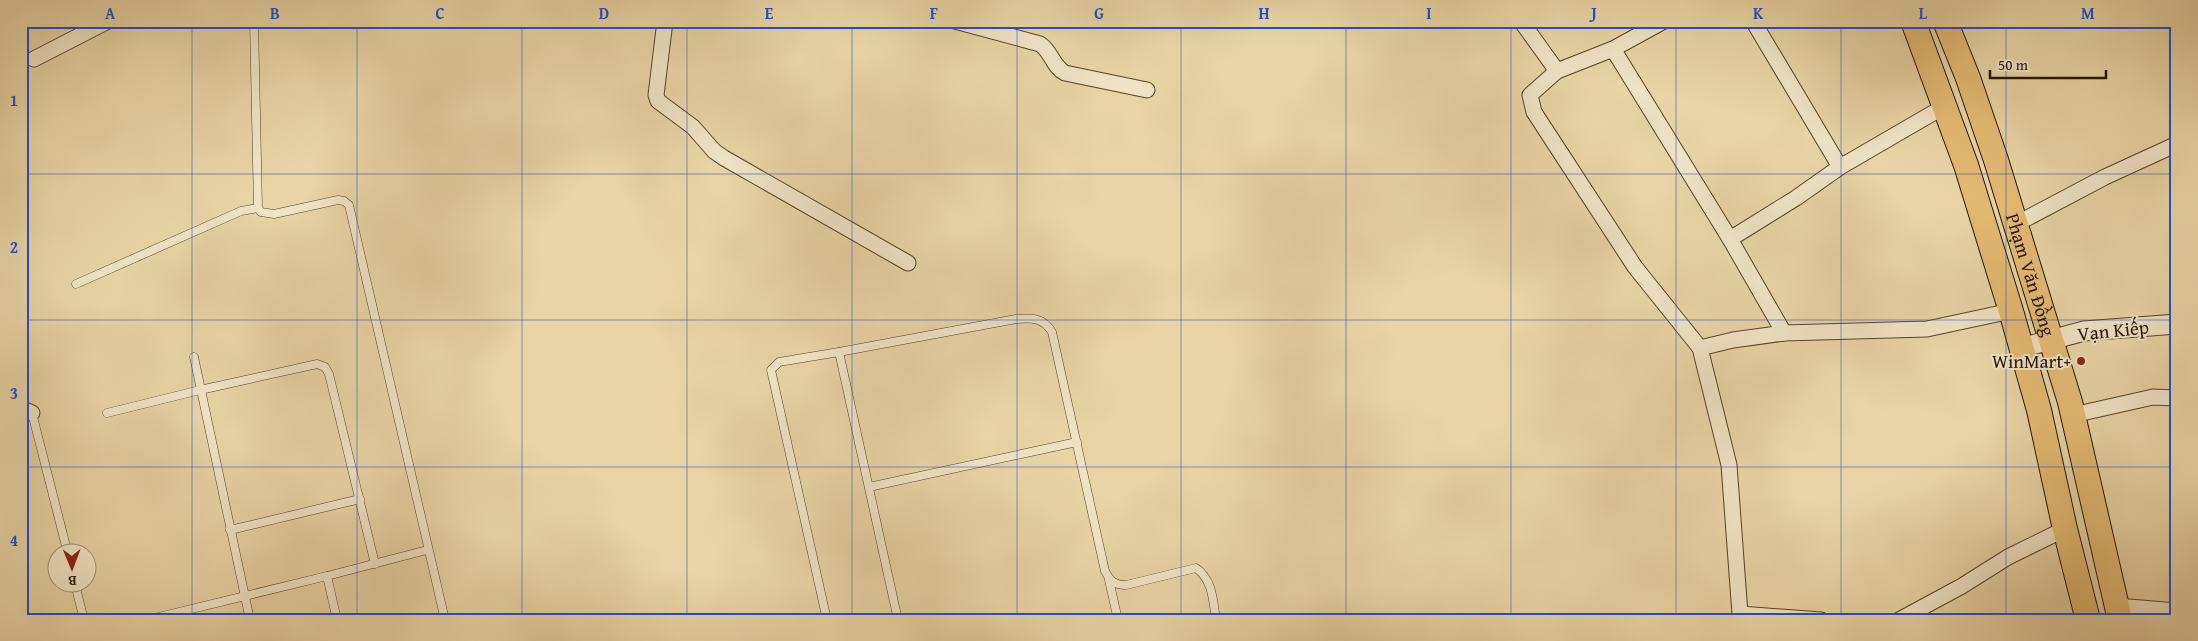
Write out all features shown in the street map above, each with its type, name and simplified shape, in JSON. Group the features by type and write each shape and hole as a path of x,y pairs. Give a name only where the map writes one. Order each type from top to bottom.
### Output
{"main road":[{"name":"Phạm Văn Đồng","path":"1914,21 1966,165 2011,311 2039,410 2065,529 2088,620"},
{"name":"Phạm Văn Đồng","path":"1945,21 1968,78 2051,339 2073,415 2118,613"}],"street":[{"path":"34,60 108,21"},
{"path":"665,21 656,95 663,106 694,127 714,151 908,263"},
{"path":"955,21 1040,44 1045,48 1055,65 1065,73 1148,90"},
{"path":"1521,21 1557,71"},
{"path":"1664,21 1613,49 1557,71 1530,95 1534,112 1635,267 1700,348 1728,465 1740,614 1821,620"},
{"path":"1753,21 1840,167"},
{"path":"1613,49 1730,239 1784,333"},
{"path":"1730,239 1796,198 1840,167 1945,106"},
{"path":"2016,224 2105,177 2177,144"},
{"path":"1700,348 1733,340 1784,333 1927,329 2011,311"},
{"name":"Vạn Kiếp","path":"2021,348 2093,329 2177,324"},
{"path":"2073,415 2153,397 2177,398"},
{"path":"1899,620 1962,586 2008,557 2065,529"},
{"path":"2118,613 2177,611"}],"lane":[{"path":"254,21 258,208 261,212 274,214 338,200 344,201 349,205 444,620"},
{"path":"76,284 241,211 258,208"},
{"path":"828,620 771,370 779,362 1016,319 1034,318 1043,321 1052,332 1105,571 1109,580 1118,620"},
{"path":"840,352 898,620"},
{"path":"194,357 250,620"},
{"path":"107,413 317,364 325,368 329,374 375,564"},
{"path":"27,410 65,544"},
{"path":"869,487 1077,442"},
{"path":"230,530 360,499"},
{"path":"146,620 427,550"},
{"path":"1109,580 1117,585 1126,585 1196,568 1204,574 1211,587 1216,620"},
{"path":"327,576 337,620"},
{"path":"78,594 84,620"}],"place":[{"name":"WinMart+","path":"2081,361"}]}
